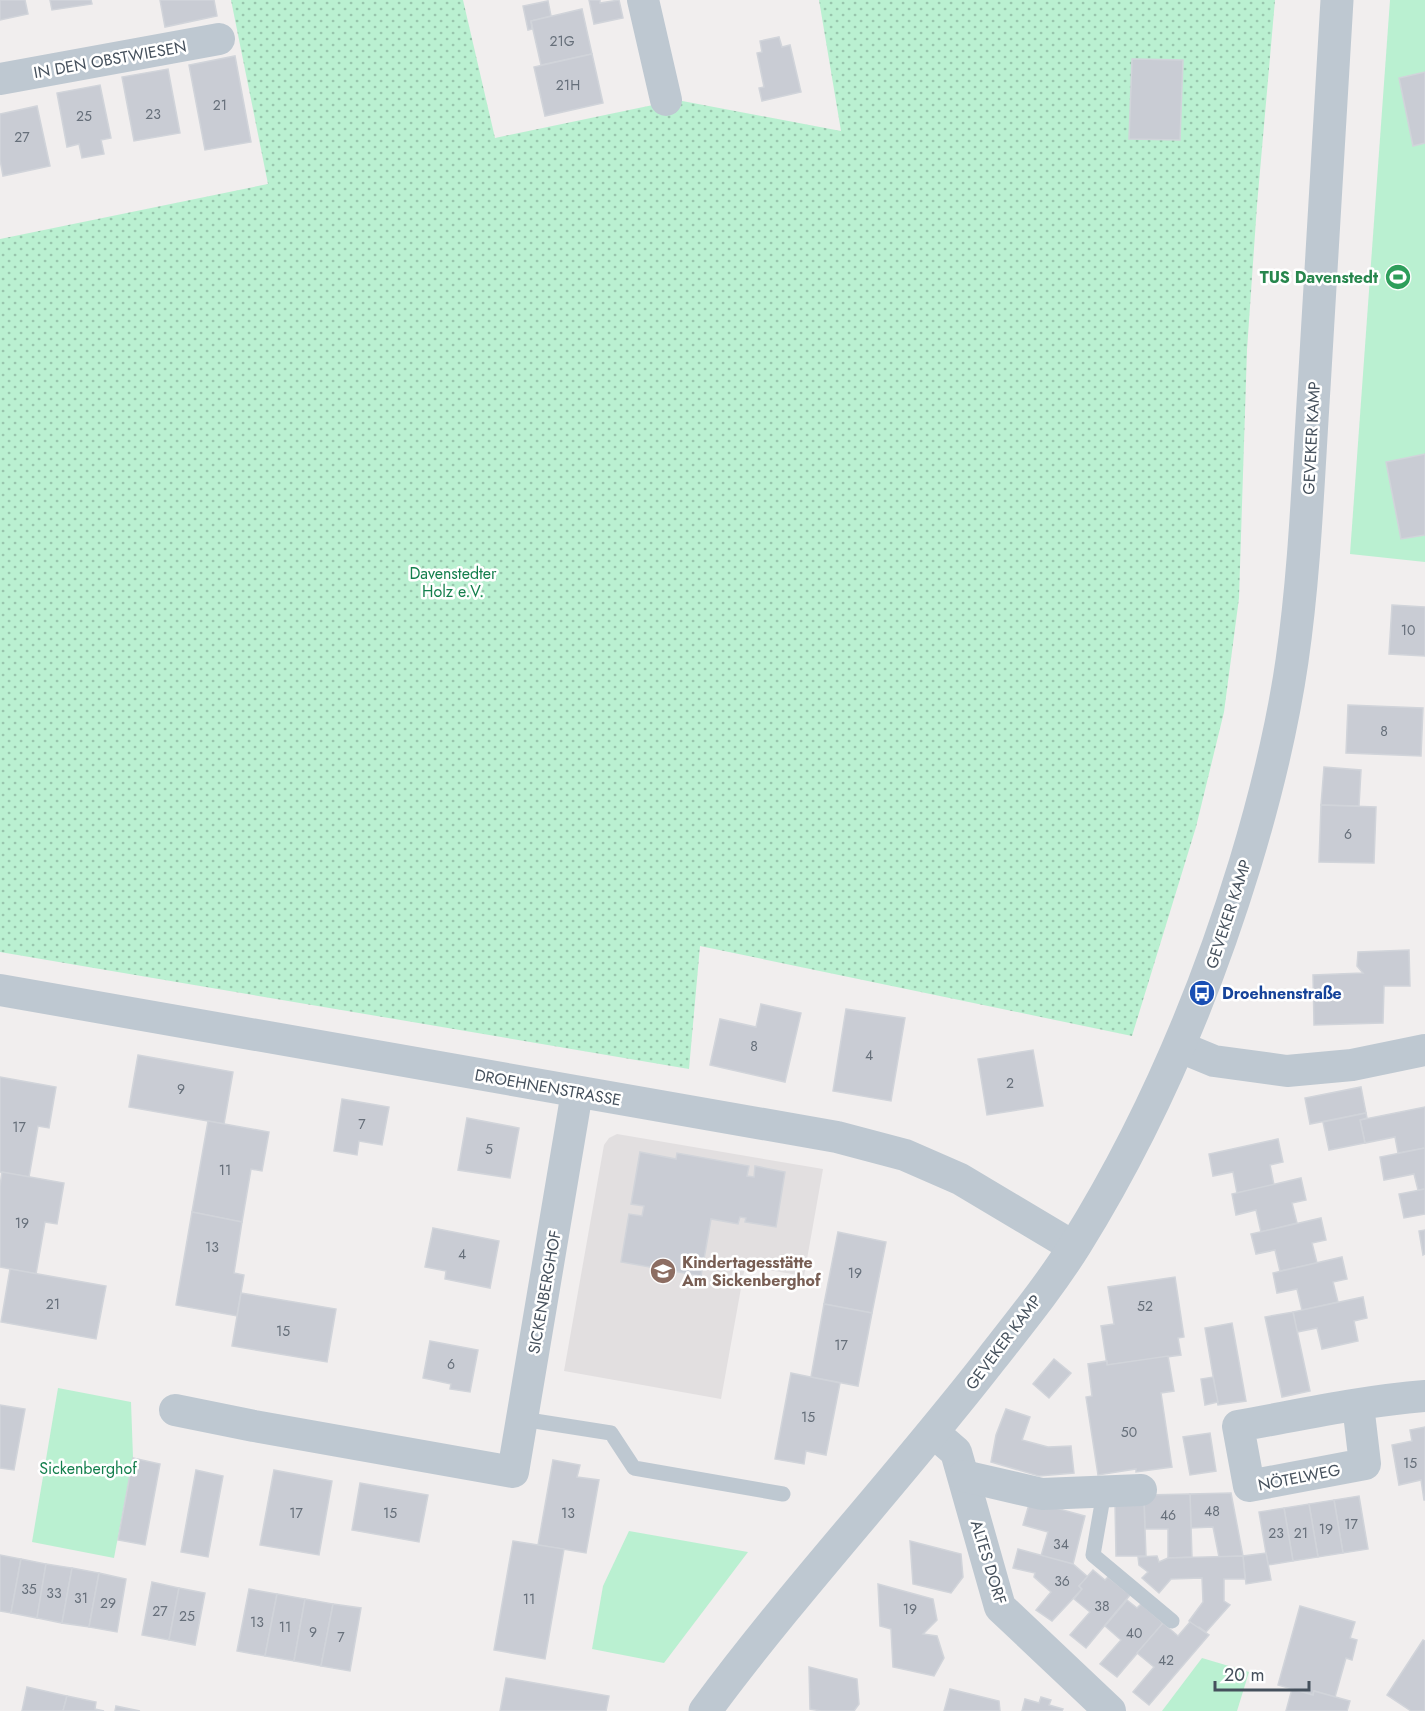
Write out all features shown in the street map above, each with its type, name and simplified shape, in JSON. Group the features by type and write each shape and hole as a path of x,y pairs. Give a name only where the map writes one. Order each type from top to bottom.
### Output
{"street":[{"path":"643,0 666,100"},
{"name":"GEVEKER KAMP","path":"705,1711 786,1607 933,1432 1028,1312 1074,1247 1145,1122 1180,1047 1229,917 1275,755 1292,663 1304,555 1337,0"},
{"name":"IN DEN OBSTWIESEN","path":"0,79 219,39"},
{"name":"DROEHNENSTRASSE","path":"0,990 837,1137 905,1155 960,1179 1074,1247"},
{"path":"1180,1047 1214,1061 1287,1071 1352,1065 1425,1050"},
{"name":"SICKENBERGHOF","path":"175,1410 513,1472 577,1092"},
{"path":"1358,1405 1425,1396"},
{"name":"ALTES DORF","path":"933,1432 956,1452 1000,1607 1110,1711"},
{"path":"964,1476 1042,1494 1141,1490"}],"lane":[{"path":"522,1419 611,1433 634,1468 783,1494"},
{"path":"1104,1492 1093,1555 1172,1621"}],"shaded area":[{"name":"Kindertagesstätte Am Sickenberghof","path":"617,1134 823,1169 804,1276 745,1266 721,1399 564,1371 604,1145 609,1138"}],"green space":[{"name":"Davenstedter Holz e.V.","path":"231,0 463,0 495,138 677,100 841,131 819,0 1275,0 1247,350 1239,598 1224,712 1196,827 1132,1036 700,946 689,1069 0,952 0,239 268,184"},
{"name":"TUS Davenstedt","path":"1390,0 1425,0 1425,562 1350,554"},
{"name":"Sickenberghof","path":"58,1388 131,1402 133,1458 114,1558 32,1542"},
{"path":"629,1531 748,1552 664,1663 592,1649 603,1586"},
{"path":"1202,1658 1249,1672 1237,1711 1162,1711"}],"building":[{"path":"0,0 25,0 28,14 0,20"},
{"path":"50,0 91,0 92,4 52,10"},
{"path":"160,0 214,0 217,16 165,27"},
{"path":"589,0 600,0 600,3 619,0 623,18 594,24"},
{"path":"548,1 551,16 531,21 532,29 528,30 523,6"},
{"path":"582,9 592,54 541,65 531,21"},
{"path":"779,37 782,47 790,45 801,92 762,101 759,88 764,87 757,53 762,52 760,41"},
{"path":"592,54 603,103 545,116 534,67"},
{"path":"235,56 251,142 205,150 189,65"},
{"path":"1132,59 1183,60 1180,140 1129,139"},
{"path":"168,69 180,133 134,141 122,77"},
{"path":"1425,72 1425,143 1413,146 1399,78"},
{"path":"100,85 111,138 101,140 104,154 82,158 79,144 67,147 57,93"},
{"path":"37,106 50,166 3,176 0,160 0,114"},
{"path":"1425,454 1425,535 1401,539 1386,462"},
{"path":"1392,605 1425,607 1425,656 1389,654"},
{"path":"1348,705 1423,708 1421,756 1346,753"},
{"path":"1324,767 1361,770 1359,806 1321,805"},
{"path":"1321,805 1376,807 1374,863 1319,862"},
{"path":"1409,950 1410,986 1384,986 1383,1023 1314,1025 1313,975 1363,973 1357,966 1358,952"},
{"path":"761,1004 801,1013 785,1082 710,1065 720,1019 756,1027"},
{"path":"846,1009 905,1018 891,1101 833,1091"},
{"path":"1033,1050 1043,1106 987,1115 978,1059"},
{"path":"138,1055 233,1072 224,1124 129,1107"},
{"path":"0,1077 56,1087 49,1128 38,1126 29,1177 0,1172"},
{"path":"1361,1087 1366,1113 1310,1124 1305,1098"},
{"path":"342,1099 389,1107 382,1145 359,1141 357,1155 334,1151"},
{"path":"1425,1107 1425,1148 1398,1153 1395,1137 1365,1143 1360,1120"},
{"path":"1366,1113 1367,1118 1360,1120 1365,1143 1329,1150 1323,1122"},
{"path":"467,1118 519,1128 510,1178 458,1170"},
{"path":"208,1121 269,1132 262,1171 251,1169 242,1222 192,1212"},
{"path":"1278,1139 1283,1162 1270,1165 1274,1185 1237,1193 1233,1172 1213,1176 1209,1154"},
{"path":"1425,1148 1425,1189 1418,1190 1414,1174 1384,1180 1380,1157"},
{"path":"640,1152 676,1159 677,1153 749,1166 747,1176 754,1177 755,1166 785,1172 776,1227 745,1222 746,1218 740,1217 738,1224 711,1219 701,1276 621,1262 629,1214 642,1216 644,1206 631,1204"},
{"path":"2,1172 64,1183 57,1224 45,1222 36,1274 0,1267"},
{"path":"1301,1178 1306,1200 1292,1203 1297,1223 1261,1232 1256,1210 1236,1215 1232,1194"},
{"path":"1425,1189 1425,1214 1404,1218 1399,1194"},
{"path":"192,1212 242,1222 234,1273 244,1275 237,1316 176,1305"},
{"path":"1321,1218 1326,1240 1312,1243 1317,1263 1280,1271 1275,1250 1256,1254 1251,1234"},
{"path":"433,1228 499,1241 490,1288 445,1279 446,1271 425,1267"},
{"path":"1425,1230 1425,1254 1423,1255 1419,1231"},
{"path":"838,1232 886,1242 872,1313 824,1304"},
{"path":"1342,1257 1347,1279 1333,1282 1338,1302 1302,1310 1297,1289 1277,1293 1273,1273"},
{"path":"10,1269 106,1286 96,1339 1,1322"},
{"path":"1175,1277 1184,1337 1178,1338 1181,1355 1107,1365 1101,1326 1114,1324 1108,1287"},
{"path":"241,1293 336,1309 327,1362 232,1346"},
{"path":"1363,1297 1367,1318 1354,1321 1358,1341 1322,1349 1317,1328 1297,1332 1293,1312"},
{"path":"824,1304 872,1313 858,1386 811,1377"},
{"path":"1293,1312 1310,1391 1282,1397 1265,1317"},
{"path":"1232,1323 1246,1401 1218,1405 1205,1328"},
{"path":"430,1341 478,1350 470,1392 450,1389 451,1384 423,1378"},
{"path":"1168,1356 1174,1391 1161,1393 1172,1467 1136,1472 1136,1469 1098,1475 1086,1397 1092,1396 1088,1364 1107,1361 1107,1365"},
{"path":"1054,1359 1071,1373 1049,1398 1033,1384"},
{"path":"791,1373 840,1383 826,1455 806,1451 804,1464 775,1459"},
{"path":"1213,1377 1218,1402 1205,1405 1201,1379"},
{"path":"0,1405 25,1409 14,1470 0,1468"},
{"path":"1006,1409 1030,1417 1022,1440 1048,1447 1071,1446 1074,1473 1039,1476 991,1462 996,1435"},
{"path":"1425,1427 1424,1500 1421,1480 1399,1485 1392,1445 1412,1441 1410,1430"},
{"path":"1210,1433 1216,1471 1190,1475 1183,1437"},
{"path":"133,1458 160,1464 145,1545 118,1540"},
{"path":"553,1460 580,1465 577,1477 599,1480 586,1553 538,1545"},
{"path":"196,1470 223,1476 208,1557 181,1552"},
{"path":"274,1470 332,1481 319,1555 260,1545"},
{"path":"360,1483 428,1495 419,1542 352,1530"},
{"path":"1231,1493 1243,1556 1219,1557 1213,1527 1191,1528 1190,1494"},
{"path":"1190,1494 1192,1557 1168,1558 1168,1529 1145,1529 1144,1495"},
{"path":"1359,1496 1368,1549 1343,1553 1334,1500"},
{"path":"1334,1500 1343,1553 1318,1557 1309,1504"},
{"path":"1030,1501 1085,1516 1073,1564 1041,1556 1048,1532 1023,1525"},
{"path":"1115,1503 1144,1503 1146,1556 1116,1556"},
{"path":"1309,1504 1318,1557 1293,1561 1284,1508"},
{"path":"1284,1508 1293,1561 1268,1565 1259,1512"},
{"path":"513,1541 564,1549 545,1659 494,1650"},
{"path":"910,1541 961,1554 963,1577 951,1593 913,1584"},
{"path":"1018,1549 1073,1564 1088,1577 1079,1586 1082,1589 1052,1621 1036,1610 1051,1592 1034,1577 1035,1573 1013,1568"},
{"path":"1266,1553 1271,1580 1246,1584 1243,1556"},
{"path":"0,1555 21,1559 11,1613 0,1611"},
{"path":"1157,1556 1159,1562 1168,1558 1243,1556 1245,1579 1224,1579 1224,1601 1230,1605 1206,1632 1199,1627 1198,1629 1189,1621 1203,1602 1202,1578 1171,1579 1159,1593 1142,1578 1148,1572 1139,1565 1138,1557"},
{"path":"21,1559 46,1564 37,1618 11,1613"},
{"path":"46,1564 72,1568 62,1623 37,1618"},
{"path":"72,1568 99,1573 89,1627 62,1623"},
{"path":"1093,1570 1105,1580 1108,1577 1130,1595 1086,1648 1070,1635 1090,1612 1074,1599 1082,1589 1079,1586"},
{"path":"99,1573 126,1579 117,1632 89,1627"},
{"path":"152,1582 179,1588 169,1640 142,1635"},
{"path":"878,1584 933,1599 937,1620 923,1634 937,1636 944,1658 934,1676 893,1667 891,1629 880,1626"},
{"path":"179,1588 205,1593 195,1645 169,1640"},
{"path":"249,1589 277,1594 265,1656 237,1651"},
{"path":"277,1594 305,1599 294,1661 265,1656"},
{"path":"305,1599 333,1604 321,1666 294,1661"},
{"path":"1127,1600 1137,1608 1141,1604 1163,1623 1117,1677 1100,1664 1121,1640 1105,1626"},
{"path":"333,1604 361,1608 350,1671 321,1666"},
{"path":"1300,1606 1355,1622 1350,1638 1357,1640 1352,1660 1346,1658 1335,1697 1314,1691 1313,1695 1278,1685"},
{"path":"1190,1622 1209,1635 1149,1705 1133,1692 1154,1667 1137,1653 1163,1623 1178,1636"},
{"path":"1423,1640 1425,1641 1425,1711 1411,1711 1387,1695"},
{"path":"809,1667 857,1679 859,1704 854,1711 810,1709"},
{"path":"506,1678 609,1696 606,1711 500,1711"},
{"path":"27,1687 67,1696 63,1711 22,1711"},
{"path":"950,1689 999,1701 1000,1711 944,1711"},
{"path":"1292,1689 1313,1695 1314,1691 1350,1701 1347,1711 1286,1711"},
{"path":"67,1696 96,1702 95,1709 104,1711 63,1711"},
{"path":"1041,1697 1051,1700 1049,1705 1063,1709 1062,1711 1022,1711 1025,1699 1039,1703"},
{"path":"116,1706 140,1711 115,1711"}],"place":[{"name":"TUS Davenstedt","path":"1398,277"},
{"name":"Droehnenstraße","path":"1202,993"},
{"name":"Kindertagesstätte Am Sickenberghof","path":"663,1271"}]}
